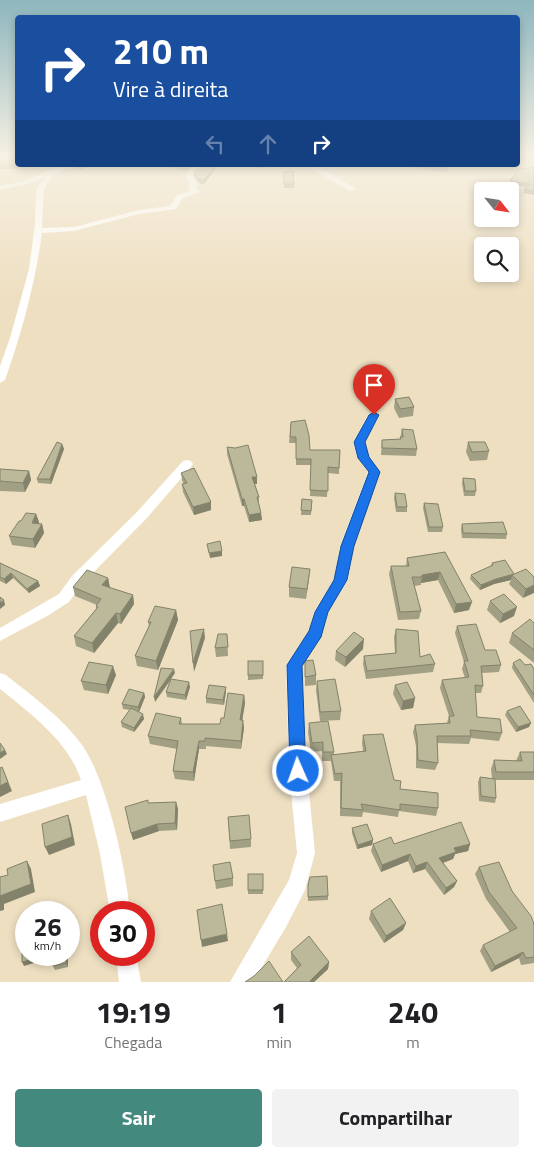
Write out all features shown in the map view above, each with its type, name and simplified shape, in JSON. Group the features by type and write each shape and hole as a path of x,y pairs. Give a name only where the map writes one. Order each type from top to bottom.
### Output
{"street":[{"path":"0,380 27,294 36,250 39,203"},
{"path":"37,230 46,232 64,230 138,212 167,209 173,207 174,203"},
{"path":"241,982 279,920 298,883 306,853 298,771 294,665 316,633 321,612 341,580 347,546 374,472 364,458 360,442 374,415"},
{"path":"0,635 64,598 77,580 141,516 188,464"},
{"path":"0,680 32,705 72,746 82,761 92,785 112,861 118,901"},
{"path":"0,813 92,785"},
{"path":"128,966 130,982"}],"building":[{"path":"409,397 414,407 400,409 395,399"},
{"path":"305,420 310,450 340,450 339,468 328,467 328,491 310,490 311,459 296,459 296,437 290,437 291,422"},
{"path":"402,429 413,430 417,449 382,448 382,440 401,439 400,437 403,437"},
{"path":"57,442 62,444 50,479 37,479"},
{"path":"468,442 485,442 489,451 472,452"},
{"path":"248,445 257,477 252,477 259,497 257,497 261,513 249,515 244,499 242,499 227,447 235,448"},
{"path":"194,468 211,502 193,507 182,484 187,483 181,473"},
{"path":"0,469 29,471 23,483 0,481"},
{"path":"463,478 475,479 476,491 465,491"},
{"path":"395,493 405,494 407,507 397,507"},
{"path":"302,499 312,500 311,511 301,510"},
{"path":"424,503 438,504 443,527 429,527"},
{"path":"26,513 36,514 32,523 42,524 33,539 9,536 19,521 21,521"},
{"path":"503,522 507,534 463,533 462,524"},
{"path":"220,541 222,551 209,553 207,544"},
{"path":"445,552 472,602 456,604 440,572 422,575 422,577 412,577 421,611 400,612 391,566 409,566 407,558"},
{"path":"505,560 514,574 481,585 471,575 493,565 492,563"},
{"path":"0,563 38,581 27,589 11,573 4,579 0,577"},
{"path":"292,567 310,569 307,589 289,587"},
{"path":"526,569 534,577 534,585 526,589 512,575"},
{"path":"87,570 108,578 102,585 133,595 120,614 116,613 92,643 74,636 98,607 96,606 101,599 73,587"},
{"path":"504,594 517,607 503,614 490,601"},
{"path":"155,606 176,610 156,661 135,656 151,622 148,622"},
{"path":"530,619 534,623 534,650 512,633"},
{"path":"476,624 485,650 496,650 501,665 481,666 483,686 475,685 477,717 500,719 502,733 470,730 471,736 437,736 438,763 418,760 415,725 450,723 449,716 454,716 442,680 469,677 464,661 468,661 457,626"},
{"path":"204,629 193,663 190,631"},
{"path":"396,629 418,631 420,657 430,654 435,664 367,671 364,656 396,653"},
{"path":"354,632 364,639 346,657 336,651"},
{"path":"218,634 227,634 228,647 215,648"},
{"path":"520,659 525,665 531,664 534,669 534,695 513,663"},
{"path":"313,660 316,675 305,677 305,661"},
{"path":"248,661 263,661 263,675 248,675"},
{"path":"89,662 113,666 106,685 81,681"},
{"path":"161,668 174,669 154,697"},
{"path":"171,679 189,682 185,695 166,692"},
{"path":"335,679 341,711 320,712 317,681"},
{"path":"407,682 415,698 403,701 395,685"},
{"path":"209,685 226,687 223,700 206,698"},
{"path":"129,689 144,693 138,707 122,704"},
{"path":"228,693 244,695 240,720 243,720 241,741 205,738 205,741 199,741 193,772 173,771 178,741 148,736 156,713 181,718 179,724 220,724 221,718 224,718"},
{"path":"520,706 531,723 518,727 507,711"},
{"path":"131,708 143,714 134,728 121,722"},
{"path":"328,721 334,752 323,752 323,742 312,743 309,723"},
{"path":"383,734 394,780 401,781 400,789 438,793 438,808 400,804 400,810 361,804 363,810 341,808 342,773 335,774 331,755 366,751 363,735"},
{"path":"0,743 5,750 0,753"},
{"path":"520,752 534,752 534,772 496,772 494,760 522,761"},
{"path":"2,767 8,782 0,786 0,768"},
{"path":"480,777 495,779 496,798 481,796"},
{"path":"148,800 148,803 176,802 175,823 157,824 131,833 125,807"},
{"path":"68,815 72,837 45,847 42,824"},
{"path":"249,815 251,839 230,841 228,817"},
{"path":"461,822 470,844 454,848 456,852 439,858 457,881 446,888 427,862 416,866 410,854 382,865 373,844 391,837 394,844"},
{"path":"367,824 373,840 358,845 352,828"},
{"path":"27,861 31,884 0,896 0,877 8,875 7,869"},
{"path":"230,862 233,878 215,881 213,865"},
{"path":"499,862 512,891 531,916 534,924 534,957 526,958 523,952 495,966 483,945 517,928 489,892 479,867"},
{"path":"248,874 263,874 263,890 248,890"},
{"path":"327,876 328,896 308,897 310,877"},
{"path":"390,898 406,923 386,936 371,911"},
{"path":"222,904 227,934 201,940 197,910"},
{"path":"309,936 329,962 311,982 284,982 301,965 291,952"},
{"path":"269,961 283,982 245,982 254,976"}],"route":[{"path":"298,771 294,665 316,633 321,612 341,580 347,546 364,497 373,478 374,472 364,458 360,442 374,415"}]}
